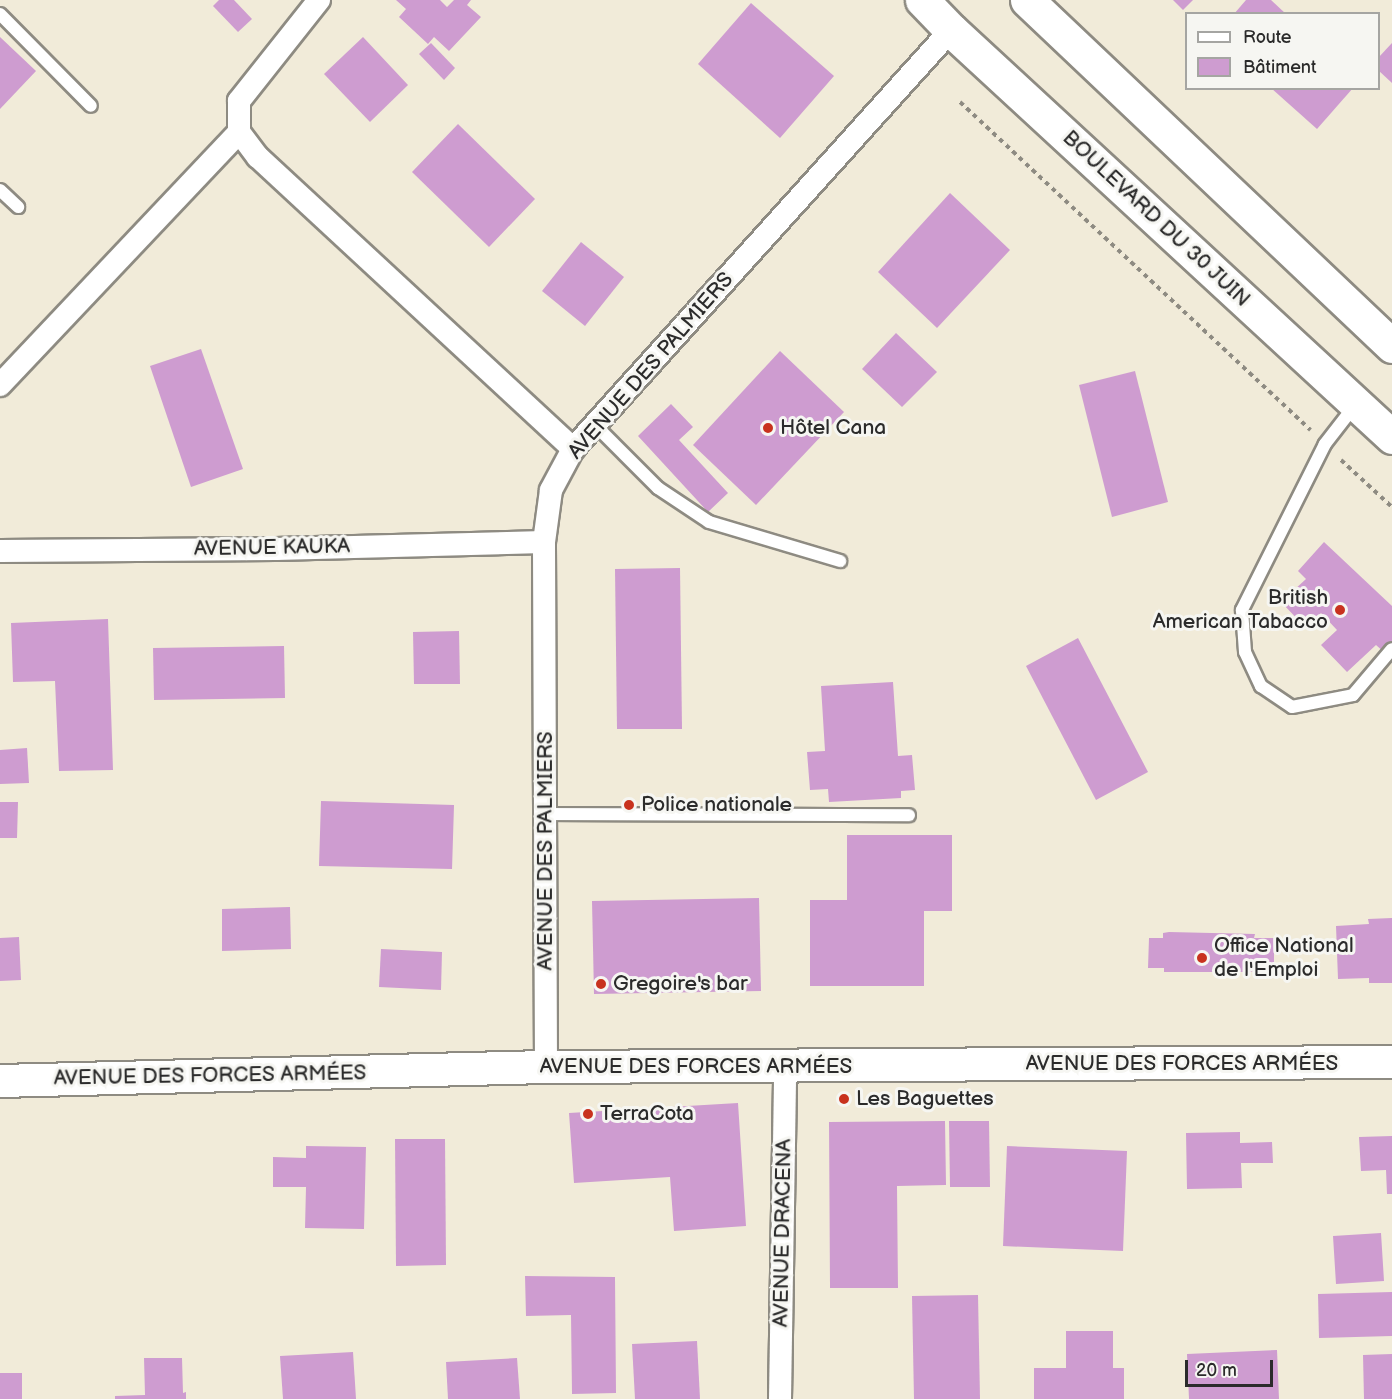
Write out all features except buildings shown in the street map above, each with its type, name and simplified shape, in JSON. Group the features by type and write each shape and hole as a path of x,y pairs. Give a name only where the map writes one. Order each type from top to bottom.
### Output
{"main road":[{"name":"BOULEVARD DU 30 JUIN","path":"922,0 951,30 1392,436"},
{"path":"1027,0 1392,346"}],"street":[{"path":"319,0 239,101 239,132 258,157 573,449"},
{"name":"AVENUE DES PALMIERS","path":"546,1067 544,542 550,490 573,449 951,30"},
{"path":"0,385 239,132"},
{"name":"AVENUE KAUKA","path":"0,551 276,549 544,542"},
{"name":"AVENUE DES FORCES ARMÉES","path":"0,1081 546,1067 1392,1062"},
{"name":"AVENUE DRACENA","path":"780,1399 785,1066"}],"lane":[{"path":"0,14 91,106"},
{"path":"0,190 18,207"},
{"path":"1356,404 1325,444 1242,610 1245,652 1261,686 1292,707 1353,695 1392,650"},
{"path":"594,425 658,488 709,522 840,561"},
{"path":"546,814 909,815"}],"path":[{"path":"960,102 1392,507"}],"place":[{"name":"Hôtel Cana","path":"768,428"},
{"name":"British American Tabacco","path":"1340,610"},
{"name":"Police nationale","path":"629,805"},
{"name":"Office National de l'Emploi","path":"1202,958"},
{"name":"Gregoire's bar","path":"601,984"},
{"name":"Les Baguettes","path":"844,1099"},
{"name":"TerraCota","path":"588,1114"}]}
